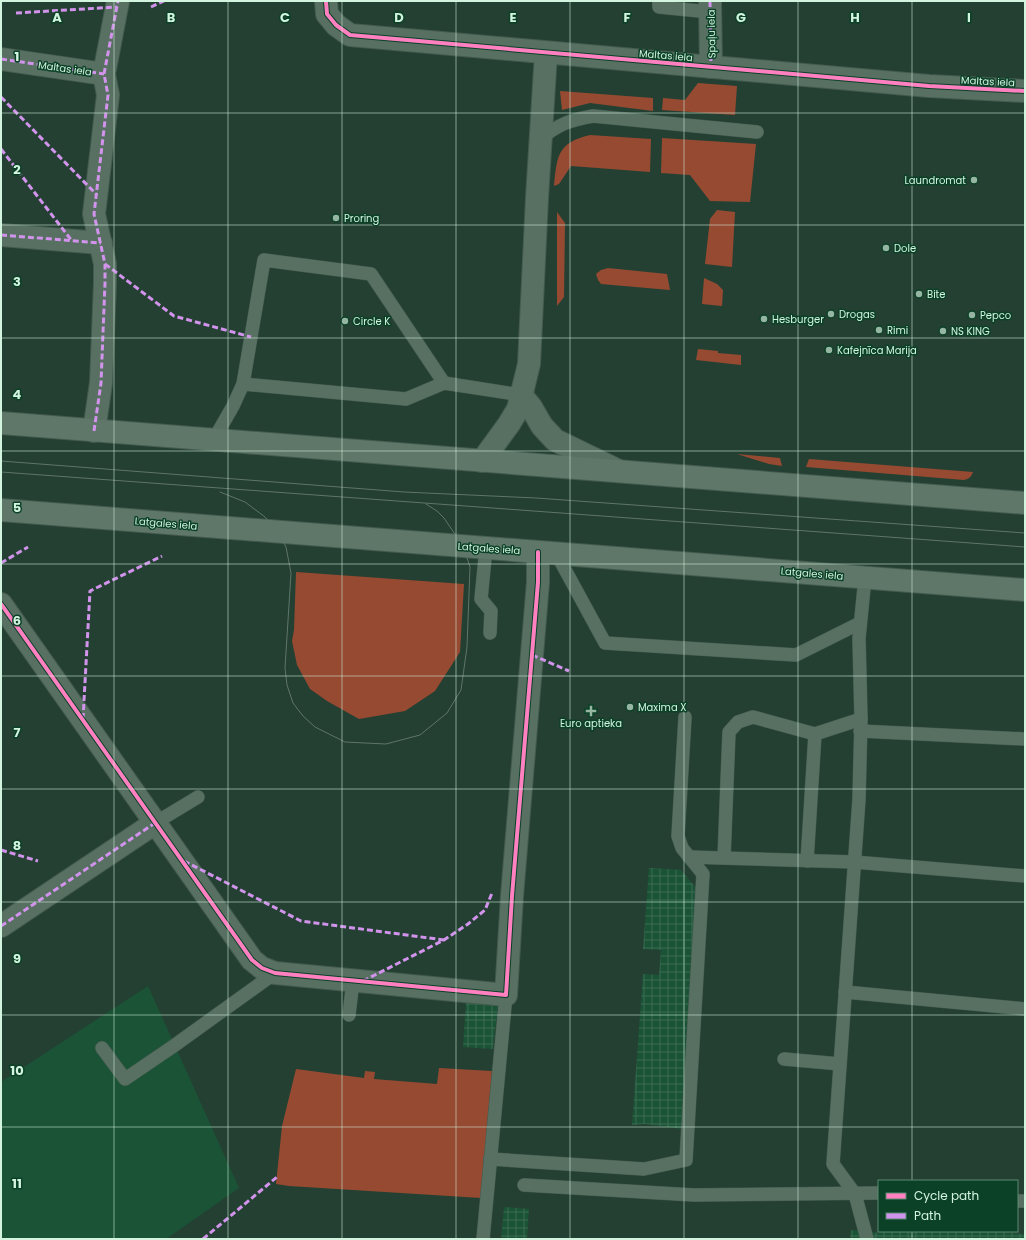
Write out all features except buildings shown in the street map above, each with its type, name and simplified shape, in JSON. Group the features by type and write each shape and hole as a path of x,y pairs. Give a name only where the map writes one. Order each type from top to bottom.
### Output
{"highway":[{"path":"1,423 213,441 482,460 1025,503"},
{"name":"Latgales iela","path":"1,510 1025,590"}],"street":[{"name":"Maltas iela","path":"1,59 104,74 118,1"},
{"name":"Maltas iela","path":"326,1 327,14 336,25 350,36 929,86 1025,91"},
{"name":"Spaļu iela","path":"710,6 711,67"},
{"path":"482,460 509,424 518,409 529,364 540,139 546,53"},
{"path":"94,431 101,383 105,282 105,264 94,214 108,95 104,74"},
{"path":"1,236 101,243"},
{"path":"521,396 531,407 542,426 555,440 621,472"},
{"path":"1,604 252,960 262,968 275,974 506,995 513,888 538,582 547,553"},
{"path":"1,926 155,823"}],"lane":[{"path":"659,1 659,8 710,6"},
{"path":"540,139 555,127 574,119 593,116 757,132"},
{"path":"213,441 233,406 243,384 264,260 371,274 444,383"},
{"path":"243,384 406,399 444,383 521,396"},
{"path":"486,548 481,599 491,611 490,633"},
{"path":"547,553 605,643 796,655 860,623"},
{"path":"865,578 859,638 861,725 859,800 833,1164 855,1194 866,1239"},
{"path":"490,1158 644,1169 686,1160 703,874 682,848 678,836 685,717"},
{"path":"724,858 728,732 738,722 753,717 815,734 861,725 1025,739"},
{"path":"807,861 815,734"},
{"path":"155,823 198,797"},
{"path":"689,857 854,862 1025,876"},
{"path":"102,1048 124,1079 175,1045 275,974"},
{"path":"349,1015 353,981"},
{"path":"845,992 1025,1009"},
{"path":"483,1239 506,995"},
{"path":"784,1059 840,1064"},
{"path":"524,1185 694,1195 878,1193"}],"shaded area":[{"path":"698,83 737,86 735,115 662,110 663,98 685,100"},
{"path":"560,91 653,98 653,111 590,103 562,110"},
{"path":"590,135 651,139 650,172 571,166 559,184 554,186 556,166 561,152 571,142"},
{"path":"662,138 756,144 750,202 710,201 690,175 661,173"},
{"path":"717,210 735,212 732,267 705,264 710,219"},
{"path":"557,212 565,223 564,297 557,306"},
{"path":"608,268 667,274 670,290 601,284 596,274 601,270"},
{"path":"704,278 717,284 723,290 722,306 702,304"},
{"path":"698,349 741,355 741,365 696,360"},
{"path":"737,454 780,458 782,466 769,464"},
{"path":"809,459 973,472 970,478 964,480 806,467"},
{"path":"296,572 464,584 460,652 435,691 405,711 359,719 327,701 310,689 297,665 292,641 294,630"},
{"path":"649,868 681,870 697,889 682,1129 645,1124 632,1125 643,974 659,975 661,950 643,949"},
{"path":"148,986 239,1188 166,1239 1,1239 1,1082"},
{"path":"466,1002 498,1006 493,1049 463,1047"},
{"path":"439,1068 492,1071 481,1198 276,1184 282,1126 296,1069 364,1078 365,1071 375,1072 374,1079 437,1084"},
{"path":"504,1207 529,1209 527,1239 501,1239"},
{"path":"851,1230 880,1233 1003,1232 1025,1234 1025,1239 850,1239"}],"tram line":[{"path":"1,461 404,492 536,498 1025,533"},
{"path":"1,472 1025,547"},
{"path":"220,492 245,502 265,517 278,532 286,547 291,573 285,668 287,685 293,703 303,716 315,727 345,742 386,744 420,735 447,713 461,690 467,647 470,567 463,546 444,518 437,511 426,504"}],"marked path":[{"path":"94,431 101,383 105,283 105,264 94,214 108,95 104,74 118,1"},
{"path":"151,7 164,1"},
{"path":"710,1 711,67"},
{"path":"16,13 117,7"},
{"path":"1,59 104,74"},
{"path":"1,97 97,195"},
{"path":"1,149 72,241"},
{"path":"1,235 101,243"},
{"path":"105,264 174,316 251,337"},
{"path":"1,563 28,547"},
{"path":"83,719 90,591 162,556"},
{"path":"532,655 569,671"},
{"path":"1,926 155,823"},
{"path":"1,850 38,861"},
{"path":"184,861 301,921 444,940"},
{"path":"363,981 444,940 468,924 485,910 492,893"},
{"path":"203,1239 277,1177"}],"cycle path":[{"path":"326,1 327,14 336,25 350,35 929,86 1025,91"},
{"path":"1,604 252,960 262,968 275,973 506,995 512,896 538,582 538,552"}],"place":[{"name":"Laundromat","path":"974,180"},
{"name":"Proring","path":"336,218"},
{"name":"Dole","path":"886,248"},
{"name":"Bite","path":"919,294"},
{"name":"Drogas","path":"831,314"},
{"name":"Pepco","path":"972,315"},
{"name":"Hesburger","path":"764,319"},
{"name":"Circle K","path":"345,321"},
{"name":"Rimi","path":"879,330"},
{"name":"NS KING","path":"943,331"},
{"name":"Kafejnīca Marija","path":"829,350"},
{"name":"Maxima X","path":"630,707"},
{"name":"Euro aptieka","path":"591,711"}]}
